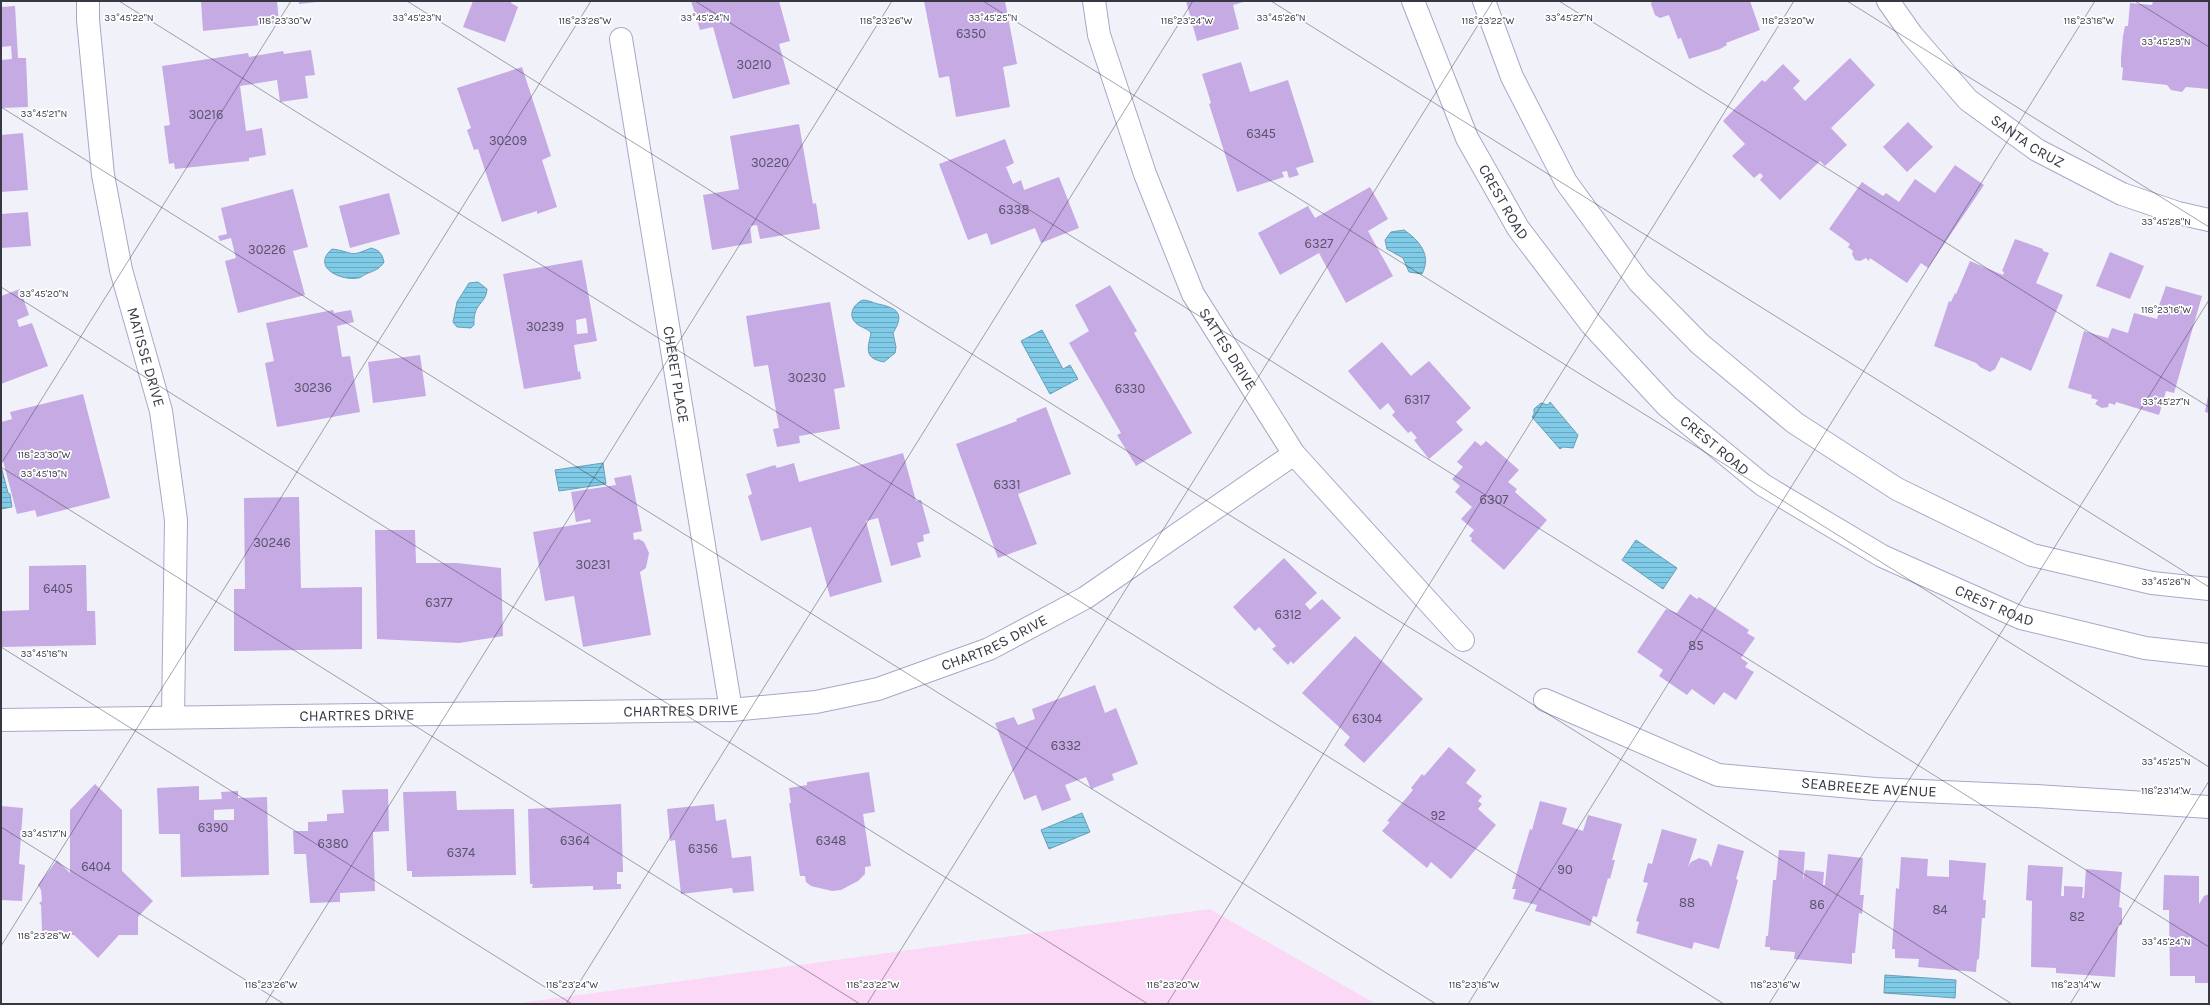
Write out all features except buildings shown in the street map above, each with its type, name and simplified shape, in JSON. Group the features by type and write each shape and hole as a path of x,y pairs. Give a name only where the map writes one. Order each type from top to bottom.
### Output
{"street":[{"name":"MATISSE DRIVE","path":"88,1 88,20 103,175 121,270 161,412 176,520 173,716"},
{"name":"SATTES DRIVE","path":"1094,1 1099,35 1145,174 1194,294 1294,454 1463,640"},
{"name":"CREST ROAD","path":"1413,1 1467,138 1518,228 1591,324 1667,406 1763,485 1882,556 2021,618 2145,648 2209,655"},
{"path":"1484,1 1512,76 1566,182 1639,282 1700,344 1795,423 1896,488 2032,554 2152,583 2209,589"},
{"name":"SANTA CRUZ","path":"1888,1 1912,35 1968,100 2037,150 2122,194 2178,213 2209,220"},
{"name":"CHERET PLACE","path":"621,39 731,710"},
{"name":"CHARTRES DRIVE","path":"1,720 173,716 731,710 816,702 878,689 989,649 1085,598 1294,454"},
{"name":"SEABREEZE AVENUE","path":"1545,700 1718,775 1875,789 2044,796 2209,807"}],"shaded area":[{"path":"1210,909 1376,1004 513,1004"}],"water":[{"path":"1404,230 1415,238 1425,254 1426,261 1422,274 1409,272 1403,258 1387,249 1385,240 1391,232"},
{"path":"371,248 380,252 384,262 374,271 365,274 360,278 336,275 326,267 326,256 332,249 355,254"},
{"path":"478,282 487,289 484,298 475,312 474,325 471,328 457,327 453,322 457,302 469,283"},
{"path":"863,300 885,306 895,310 898,313 899,321 893,333 896,347 895,353 884,362 873,358 870,355 868,348 871,333 857,324 852,317 852,310 856,304"},
{"path":"1042,330 1063,369 1070,365 1078,379 1050,394 1021,341"},
{"path":"1550,402 1578,435 1573,448 1563,447 1560,449 1532,417 1534,414 1534,409 1541,403 1548,405"},
{"path":"603,463 606,484 559,491 555,470"},
{"path":"1,466 8,493 10,494 12,507 1,509"},
{"path":"1636,540 1677,568 1663,589 1622,560"},
{"path":"1082,813 1090,832 1049,849 1041,830"},
{"path":"1885,975 1956,980 1955,998 1884,993"}]}
